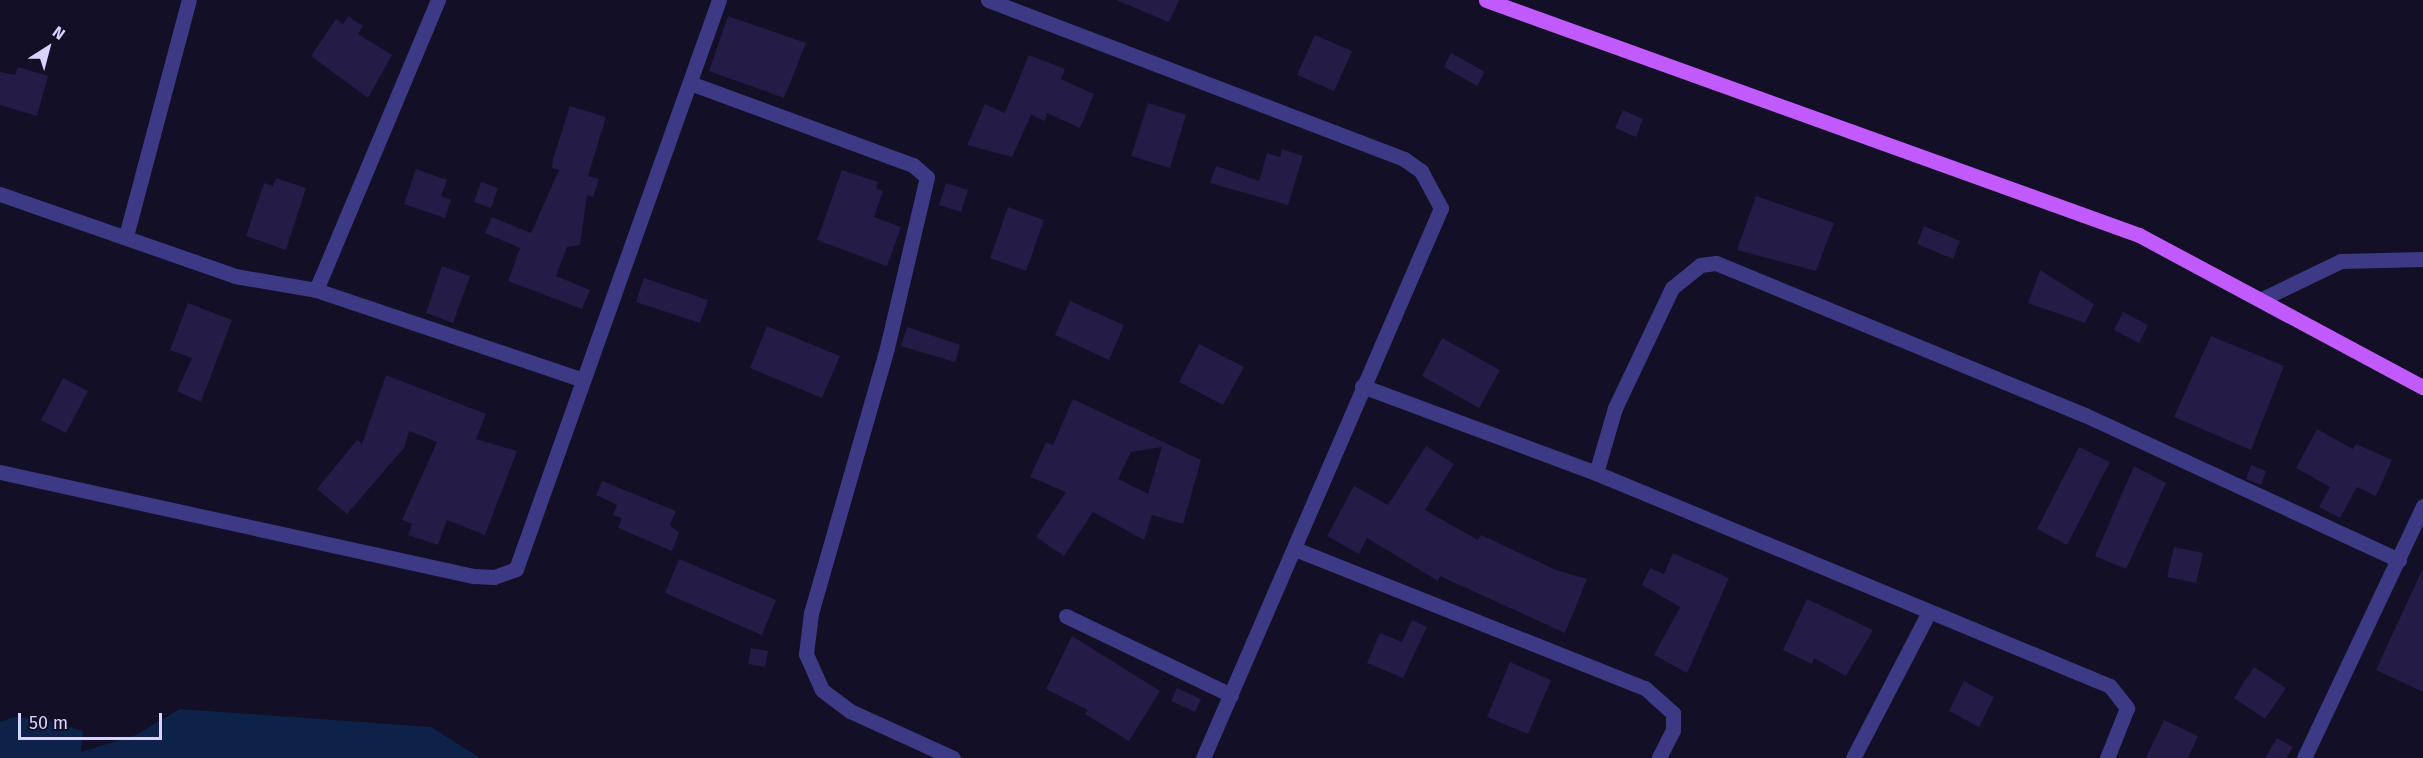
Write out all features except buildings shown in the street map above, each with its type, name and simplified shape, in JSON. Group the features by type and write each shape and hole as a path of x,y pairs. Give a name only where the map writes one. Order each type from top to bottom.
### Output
{"main road":[{"path":"1486,0 2139,235 2423,387"}],"street":[{"path":"126,236 189,0"},
{"path":"316,290 438,0"},
{"path":"0,472 494,577 516,568 581,379 690,83 718,0"},
{"path":"987,0 1404,159 1421,171 1441,208 1362,386 1295,549 1203,758"},
{"path":"690,83 913,165 927,177 887,348 811,613 806,654 822,690 850,711 953,758"},
{"path":"0,194 126,236 235,276 316,290 581,379"},
{"path":"2262,299 2341,261 2423,259"},
{"path":"1596,473 1615,408 1672,288 1700,265 1716,263 2085,415 2399,560"},
{"path":"1362,386 1596,473 1928,614 2110,686 2127,708 2107,758"},
{"path":"2304,758 2423,506"},
{"path":"1295,549 1645,688 1673,713 1673,730 1659,758"},
{"path":"1853,758 1928,614"},
{"path":"1066,616 1231,695"}],"water":[{"path":"180,709 431,727 480,758 0,758 0,722 14,717 44,719 83,731 81,752 136,735"}]}
